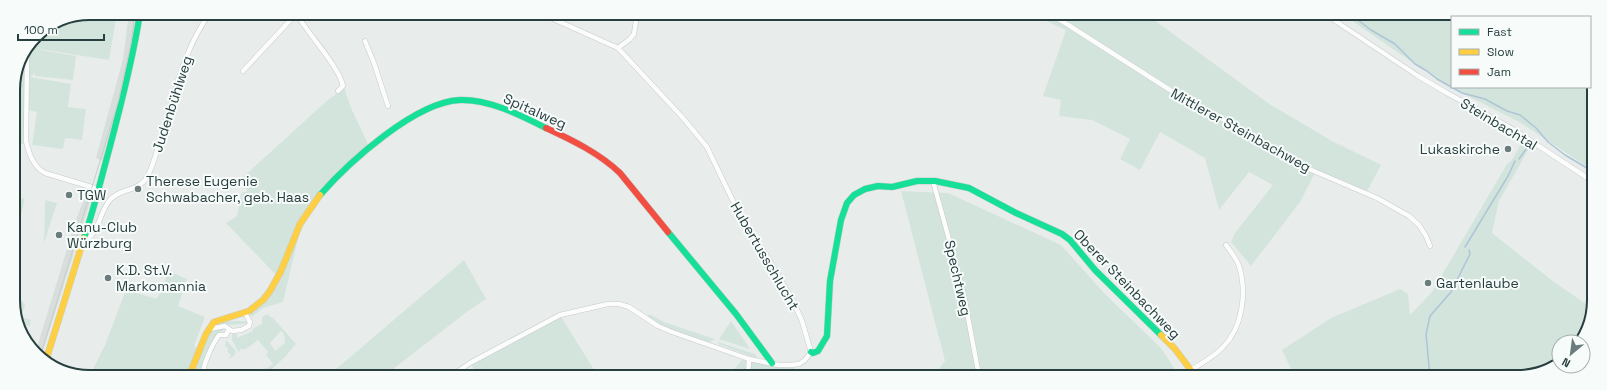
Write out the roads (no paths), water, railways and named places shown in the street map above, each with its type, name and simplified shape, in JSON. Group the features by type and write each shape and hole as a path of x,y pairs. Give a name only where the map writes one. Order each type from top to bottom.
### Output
{"street":[{"path":"47,356 69,283 84,240 122,102 139,20"},
{"name":"Judenbühlweg","path":"84,240 87,240 92,236 111,198 119,193 135,188 148,177 165,127 178,79 196,36 205,20"},
{"path":"243,71 290,20"},
{"path":"300,20 336,69 343,86 338,91"},
{"path":"554,20 619,47 634,34 636,20"},
{"name":"Mittlerer Steinbachweg","path":"1060,20 1178,94 1282,152 1302,166 1377,198 1409,216 1419,225 1430,246"},
{"name":"Steinbachtal","path":"1335,20 1418,76 1516,131 1587,178"},
{"path":"365,41 388,106"},
{"name":"Hubertusschlucht","path":"619,47 707,147 744,224 765,253 793,301 802,321 811,352"},
{"path":"27,59 26,141 29,154 38,168 45,173 98,189"},
{"name":"Spitalweg","path":"209,328 215,321 245,313 254,308 269,294 278,277 298,226 316,200 339,176 381,139 419,112 437,103 458,100 480,102 517,113 586,148 611,164 620,172 736,314 772,363"},
{"name":"Oberer Steinbachweg","path":"811,352 813,353 818,351 827,336 830,281 841,220 847,203 854,195 865,189 878,186 892,187 917,181 933,181 968,188 1016,213 1062,234 1070,240 1095,270 1170,344 1191,370"},
{"name":"Spechtweg","path":"933,181 964,296 978,370"},
{"path":"1191,370 1210,359 1224,347 1236,329 1240,319 1243,287 1238,264 1226,245"},
{"path":"460,370 470,363 560,315 608,304 619,304 628,307 665,329 749,359 791,365 799,364 805,360 811,352"},
{"path":"192,370 209,328 225,326 232,331 241,330 248,326 250,322 245,313"},
{"path":"202,370 217,338 219,335 226,335 229,329"},
{"path":"748,370 749,359"}],"waterway":[{"path":"1358,20 1371,30 1395,44 1415,64 1451,87"},
{"path":"1453,88 1462,93 1485,99 1507,111 1520,115 1536,128 1548,142 1565,155 1587,168"},
{"path":"1519,159 1531,142"},
{"path":"1465,247 1508,176 1515,161"},
{"path":"1429,370 1426,334 1430,316 1451,292 1470,254 1469,250"}],"tram line":[{"path":"42,350 119,99 131,43 134,20"}],"place":[{"name":"Lukaskirche","path":"1508,149"},
{"name":"Therese Eugenie Schwabacher, geb. Haas","path":"138,189"},
{"name":"TGW","path":"69,195"},
{"name":"Kanu-Club Würzburg","path":"59,235"},
{"name":"K.D. St.V. Markomannia","path":"108,278"},
{"name":"Gartenlaube","path":"1428,283"}]}
